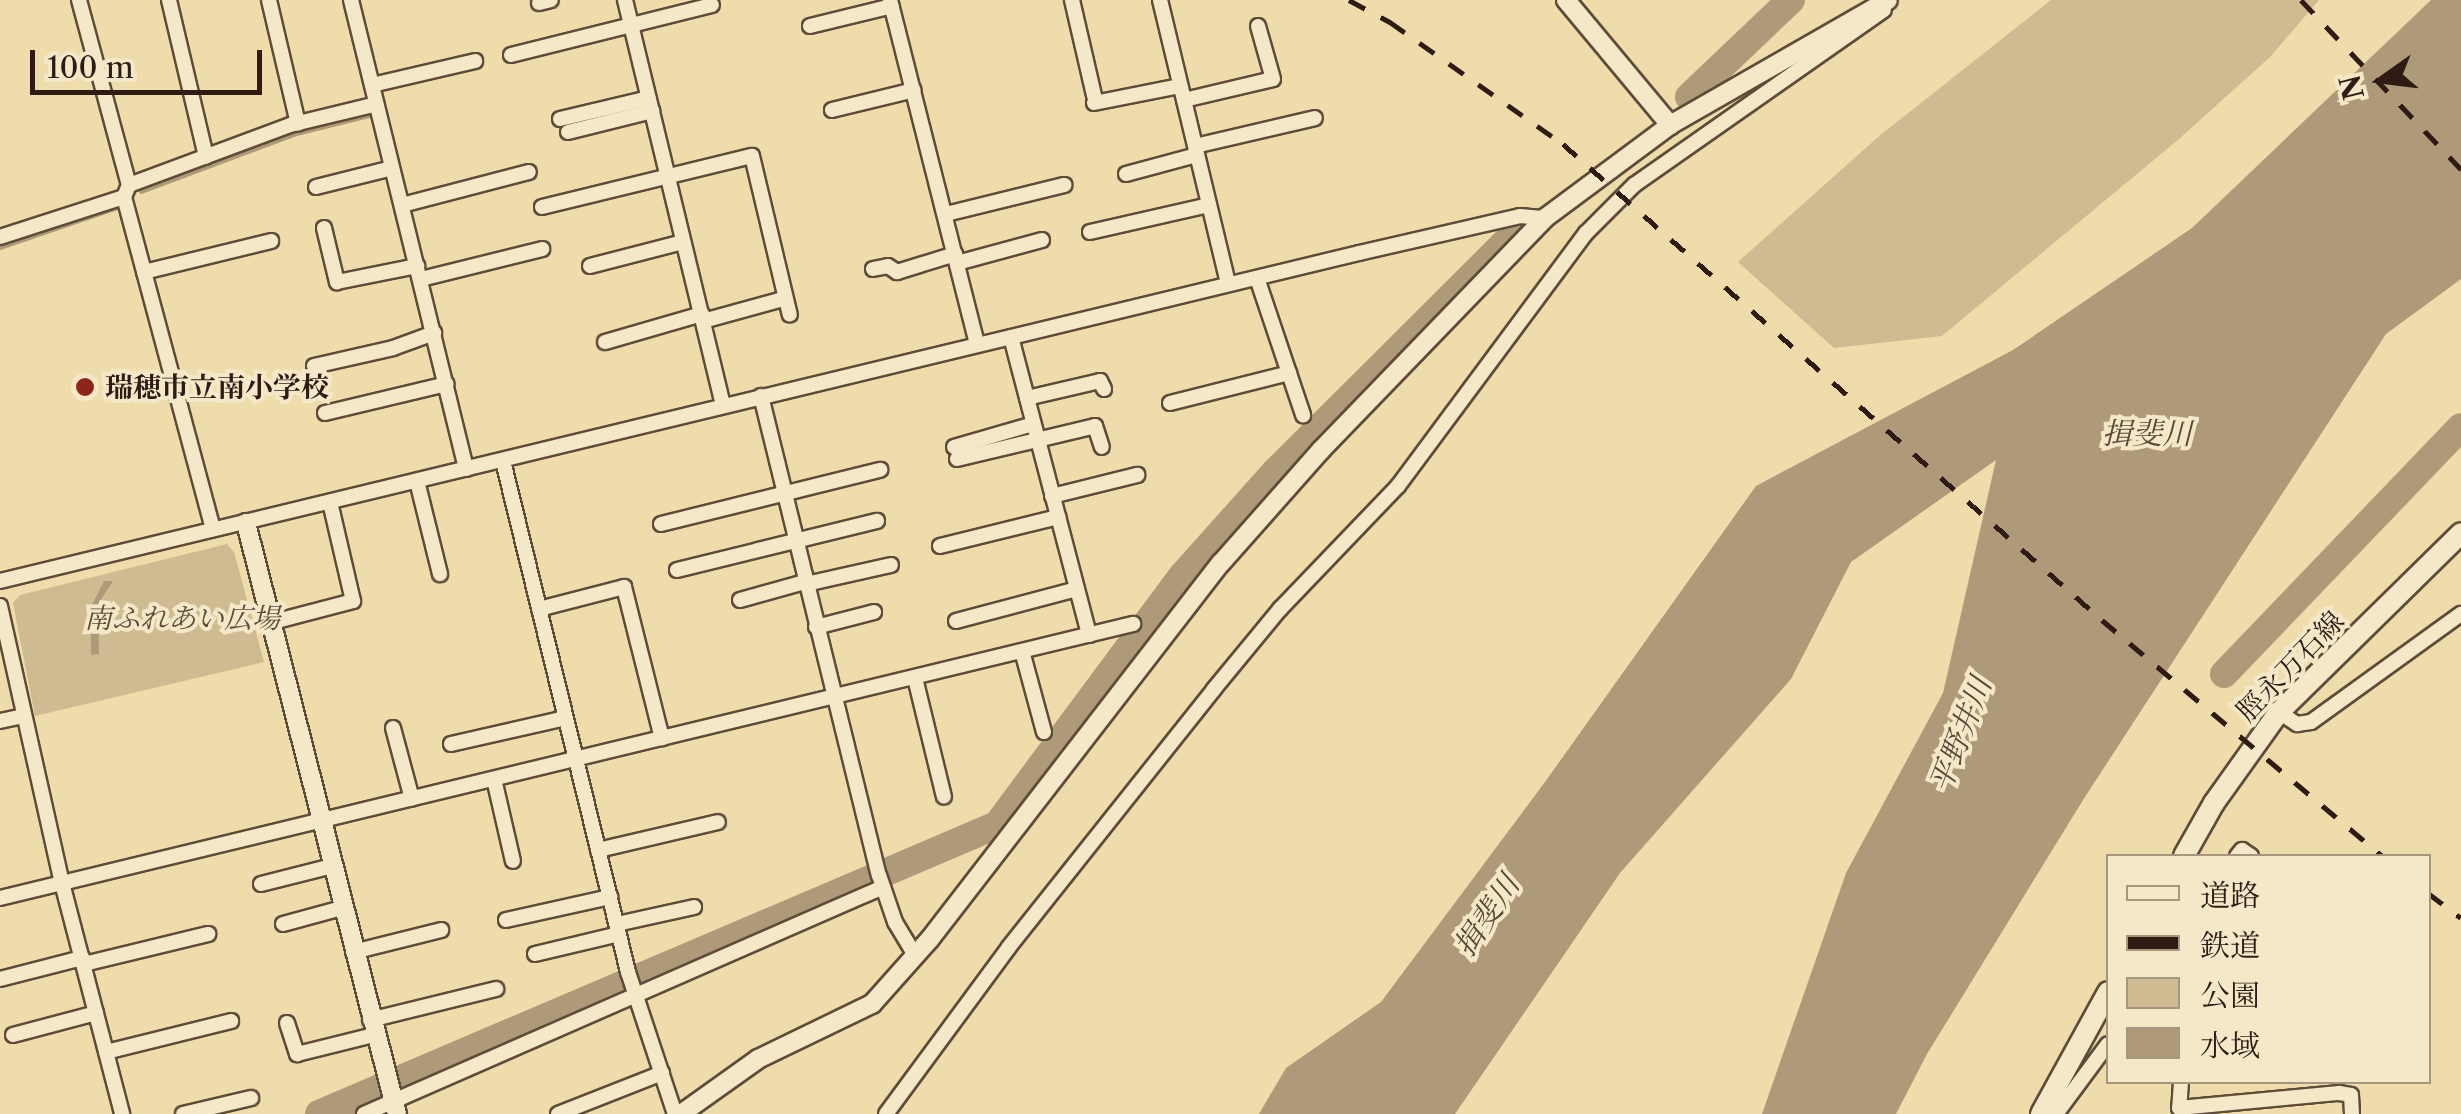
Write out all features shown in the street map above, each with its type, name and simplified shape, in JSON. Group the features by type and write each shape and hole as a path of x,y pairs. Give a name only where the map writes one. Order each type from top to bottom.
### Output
{"main road":[{"name":"脛永万石線","path":"2185,854 2214,803 2278,712 2461,533"},
{"path":"2042,1114 2106,996"}],"street":[{"path":"79,0 144,272 213,529"},
{"path":"170,0 206,156"},
{"path":"269,0 298,124"},
{"path":"350,0 466,469"},
{"path":"625,0 724,404"},
{"path":"1072,0 1094,99 1182,93 1273,80 1258,26"},
{"path":"1160,0 1228,284"},
{"path":"1566,0 1670,125"},
{"path":"503,461 618,929 678,1114 758,1060 872,1004 915,955 1221,563 1320,450 1545,218 1670,125 1888,0"},
{"path":"886,1114 1010,947 1214,689 1280,609 1398,486 1586,233 1634,185 1896,0"},
{"path":"810,26 891,3 977,344"},
{"path":"510,56 712,5"},
{"path":"372,86 475,61"},
{"path":"832,110 914,90"},
{"path":"0,237 127,191 206,156 298,124 377,104"},
{"path":"564,125 650,104"},
{"path":"1126,174 1196,150 1315,118"},
{"path":"542,207 752,156 783,299 790,315"},
{"path":"316,188 392,168"},
{"path":"402,205 529,172"},
{"path":"946,214 1064,185"},
{"path":"1090,232 1209,205"},
{"path":"0,581 1228,284 1520,216 1545,218"},
{"path":"324,228 337,282 419,272 542,249"},
{"path":"874,269 888,266 897,272 1042,240"},
{"path":"144,272 271,241"},
{"path":"590,266 683,242"},
{"path":"1257,278 1303,414"},
{"path":"605,342 783,299"},
{"path":"314,366 393,348 434,333"},
{"path":"1011,337 1089,635"},
{"path":"1170,403 1289,373"},
{"path":"1027,398 1100,381 1104,389"},
{"path":"324,413 447,384"},
{"path":"761,396 832,698 883,887 895,922 915,955"},
{"path":"955,453 1036,432 1095,426 1102,448"},
{"path":"661,524 880,470"},
{"path":"1052,496 1137,475"},
{"path":"418,480 440,574"},
{"path":"273,622 353,602 330,502"},
{"path":"940,546 1058,517"},
{"path":"677,570 877,521"},
{"path":"246,524 384,1078 395,1108"},
{"path":"740,600 891,564"},
{"path":"540,609 624,587 662,738"},
{"path":"956,621 1077,590"},
{"path":"0,606 62,883 122,1114"},
{"path":"816,627 874,612"},
{"path":"2278,712 2297,724 2311,722 2461,614"},
{"path":"0,898 1133,624"},
{"path":"1022,651 1044,732"},
{"path":"915,678 944,797"},
{"path":"0,722 23,716"},
{"path":"451,744 565,718"},
{"path":"393,728 412,799"},
{"path":"494,778 514,861"},
{"path":"598,850 718,822"},
{"path":"261,884 332,866"},
{"path":"364,1114 395,1108 637,994 883,887"},
{"path":"506,920 610,897"},
{"path":"535,954 694,907"},
{"path":"284,924 342,908"},
{"path":"353,952 442,930"},
{"path":"0,979 208,934"},
{"path":"287,1023 297,1054 496,989"},
{"path":"14,1035 96,1012"},
{"path":"106,1052 231,1021"},
{"path":"2056,1114 2106,1047"},
{"path":"558,1114 662,1073"},
{"path":"2181,1084 2178,1108 2339,1093 2351,1095 2352,1114"},
{"path":"183,1114 251,1098"}],"green space":[{"path":"2051,0 2319,0 2270,57 2179,139 1942,336 1834,348 1738,262 1878,137"},
{"name":"南ふれあい広場","path":"227,544 234,552 264,662 35,716 13,603 20,595"}],"water":[{"name":"揖斐川","path":"2431,0 2461,0 2461,279 2386,334 2083,800 1927,1054 1896,1114 1762,1114 1846,873 1943,693 1996,460 1851,562 1791,679 1620,873 1455,1114 1259,1114 1286,1068 1381,1002 1545,782 1756,486 2013,350 2192,228"},
{"path":"104,581 113,581 98,604 99,654 91,655 91,607"}],"waterway":[{"path":"1689,97 1791,0"},
{"path":"141,191 296,133 373,114"},
{"path":"0,247 117,207"},
{"path":"319,1114 997,825 1182,576 1275,472 1516,232"},
{"path":"2224,674 2461,427"}],"railway":[{"path":"1349,0 1390,22 1563,144 2102,620 2380,854"},
{"path":"2301,0 2461,169"},
{"path":"2431,895 2461,918"}],"place":[{"name":"瑞穂市立南小学校","path":"85,387"}],"water label":[{"name":"平野井川","path":"1961,735"}]}
